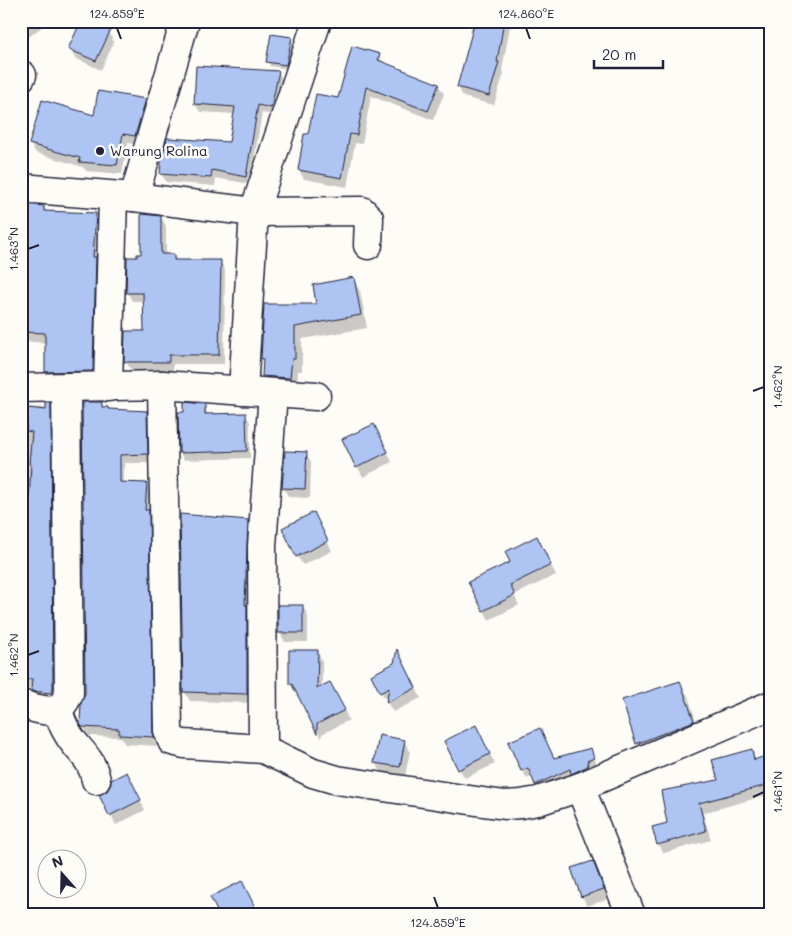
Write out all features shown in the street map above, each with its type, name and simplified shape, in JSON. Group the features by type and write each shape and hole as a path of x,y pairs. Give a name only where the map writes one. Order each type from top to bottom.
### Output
{"street":[{"path":"108,387 123,196 185,21"},
{"path":"243,392 254,212 317,21"},
{"path":"21,188 123,196 254,212 362,211 370,218 368,245"},
{"path":"162,385 168,730 172,741 184,744 262,749 313,773 337,780 505,805 538,801 580,787 771,705"},
{"path":"21,388 162,385 316,396"},
{"path":"21,704 47,711 58,710 66,702 69,693 66,388"},
{"path":"262,749 262,546 273,393"},
{"path":"58,710 66,732 86,755 96,780"},
{"path":"580,787 631,915"}],"building":[{"path":"81,21 115,21 96,61 68,49"},
{"path":"475,21 504,21 497,62 499,62 489,96 457,87"},
{"path":"271,34 292,37 286,65 266,62"},
{"path":"352,46 380,54 378,60 439,84 428,111 366,87 357,135 350,134 342,178 298,170 304,134 308,134 316,94 338,98"},
{"path":"196,66 279,71 271,108 258,105 246,177 212,170 211,178 160,174 167,138 229,142 235,107 194,104"},
{"path":"98,91 146,99 135,136 123,134 117,165 79,162 80,158 29,144 42,100 94,115"},
{"path":"24,204 44,206 44,211 96,213 93,257 96,257 93,371 45,372 45,333 21,332 21,246 23,246"},
{"path":"141,214 161,216 161,254 174,254 174,260 221,260 219,355 169,355 169,362 124,362 125,331 144,331 143,293 126,293 127,257 137,257 137,254 141,254"},
{"path":"354,277 361,315 295,327 295,359 292,359 290,378 262,376 264,304 316,304 313,285"},
{"path":"82,402 102,402 102,407 108,407 108,409 147,411 148,454 120,455 120,482 147,483 145,510 149,510 153,737 119,735 119,729 82,727 80,724 81,703 85,693"},
{"path":"184,402 205,404 205,414 246,413 247,451 179,453 178,412 184,412"},
{"path":"46,403 51,403 53,689 51,693 31,691 32,679 21,679 21,519 23,519 23,502 29,502 31,464 29,464 32,432 26,431 28,408 46,410"},
{"path":"374,424 388,452 356,468 342,439"},
{"path":"285,451 307,452 305,489 282,488"},
{"path":"314,512 328,541 296,557 282,528"},
{"path":"180,514 248,520 245,605 247,605 247,694 183,692"},
{"path":"537,536 551,565 510,585 515,595 483,611 468,582 510,562 505,552"},
{"path":"278,605 303,605 303,633 278,633"},
{"path":"397,649 416,688 386,703 389,688 380,693 371,675 394,663"},
{"path":"289,650 318,650 317,688 330,682 345,710 317,724 317,734 292,684 289,684"},
{"path":"680,681 694,721 636,744 622,700"},
{"path":"476,725 490,754 458,770 444,741"},
{"path":"540,728 554,758 591,748 594,758 587,761 588,766 571,774 570,769 535,785 528,768 521,771 508,742"},
{"path":"379,735 405,740 400,767 374,763"},
{"path":"752,749 754,760 771,754 771,784 699,803 706,831 657,845 652,827 667,823 661,791 718,780 712,760"},
{"path":"127,772 141,800 109,816 99,795 107,791 111,780"},
{"path":"593,861 604,889 581,897 571,868"},
{"path":"242,881 259,915 219,915 210,897"}],"place":[{"name":"Warung Rolina","path":"100,151"}]}
